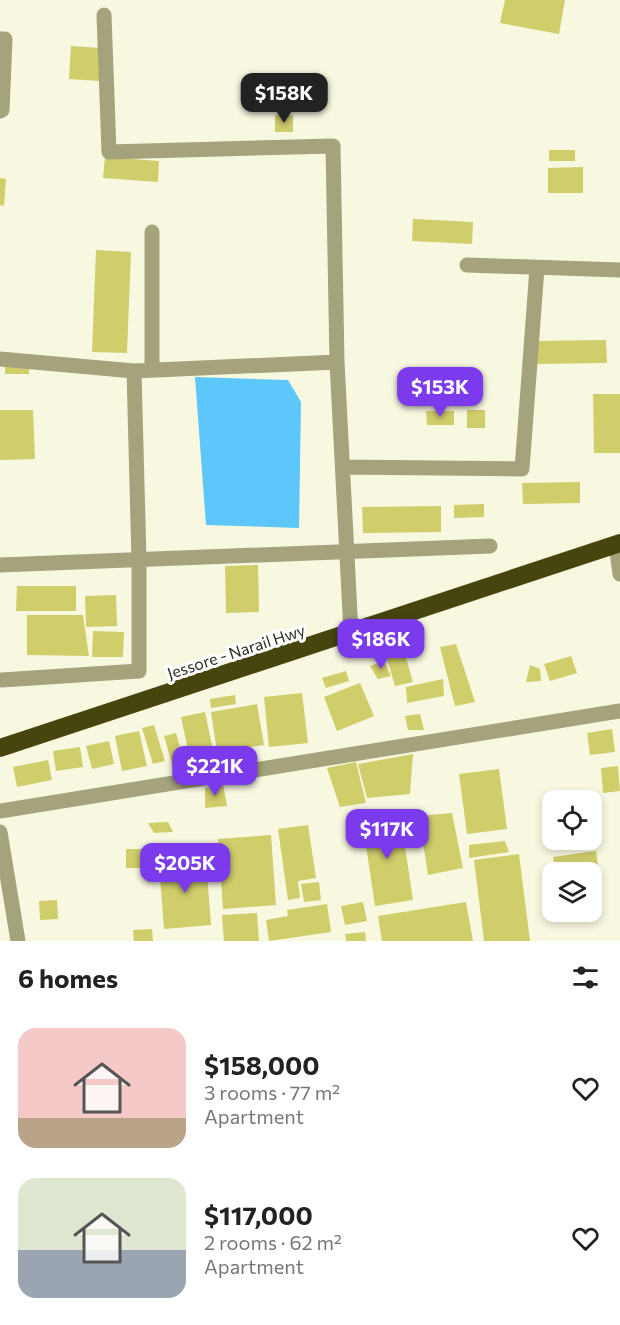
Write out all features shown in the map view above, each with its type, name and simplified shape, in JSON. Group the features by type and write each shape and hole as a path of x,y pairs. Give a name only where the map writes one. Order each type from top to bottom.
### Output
{"highway":[{"name":"Jessore - Narail Hwy","path":"0,748 618,543"}],"street":[{"path":"104,15 110,152 333,147 337,362 351,633"},
{"path":"0,39 5,39 2,110 0,111"},
{"path":"152,232 152,370"},
{"path":"467,265 620,270"},
{"path":"343,466 522,469 537,268"},
{"path":"0,359 134,371 337,362"},
{"path":"2,680 139,671 139,560 134,371"},
{"path":"618,543 620,574"},
{"path":"0,565 490,546"},
{"path":"0,811 620,711"},
{"path":"0,832 18,941"}],"water":[{"path":"195,377 288,380 301,402 299,528 206,525"}],"building":[{"path":"505,0 565,0 559,34 500,23"},
{"path":"71,46 101,48 99,81 69,79"},
{"path":"275,115 293,115 293,132 275,132"},
{"path":"549,150 575,150 575,161 549,161"},
{"path":"105,157 159,161 158,182 103,178"},
{"path":"583,167 583,193 548,193 548,168"},
{"path":"0,178 6,179 4,206 0,205"},
{"path":"413,219 473,222 472,244 412,241"},
{"path":"96,250 131,252 127,353 92,352"},
{"path":"606,340 607,363 534,364 534,341"},
{"path":"5,356 29,356 29,374 5,374"},
{"path":"593,394 620,394 620,453 594,453"},
{"path":"0,410 33,410 35,459 0,460"},
{"path":"467,410 485,410 485,428 467,428"},
{"path":"426,411 454,411 454,425 427,425"},
{"path":"580,482 580,503 523,504 522,483"},
{"path":"484,504 484,517 454,518 454,505"},
{"path":"441,506 441,532 363,533 362,507"},
{"path":"258,565 259,612 226,613 225,566"},
{"path":"17,586 76,586 76,611 16,611"},
{"path":"116,595 117,626 86,627 85,596"},
{"path":"27,615 83,615 89,656 27,655"},
{"path":"93,631 124,632 123,657 92,657"},
{"path":"402,644 413,682 395,686 384,648"},
{"path":"456,644 475,702 455,706 440,647"},
{"path":"571,656 577,673 550,681 544,664"},
{"path":"384,661 391,676 378,679 370,666"},
{"path":"530,665 540,669 541,681 526,682"},
{"path":"346,671 349,681 326,688 322,678"},
{"path":"443,679 444,696 407,703 406,687"},
{"path":"360,683 374,716 337,731 324,697"},
{"path":"302,693 308,743 269,747 264,697"},
{"path":"235,695 236,704 211,708 210,699"},
{"path":"257,704 264,745 217,752 211,712"},
{"path":"205,712 214,755 190,760 181,717"},
{"path":"420,714 424,730 408,730 405,716"},
{"path":"154,725 165,761 153,764 142,728"},
{"path":"612,729 615,752 590,755 587,733"},
{"path":"139,731 147,766 122,771 115,736"},
{"path":"176,733 185,765 173,768 164,736"},
{"path":"109,741 114,764 92,769 86,746"},
{"path":"80,747 83,767 56,771 53,751"},
{"path":"413,754 410,794 367,798 358,764"},
{"path":"48,760 52,780 17,787 13,767"},
{"path":"356,762 366,803 340,807 327,768"},
{"path":"618,766 620,791 603,793 601,768"},
{"path":"499,769 507,829 467,834 459,774"},
{"path":"223,784 227,806 205,808 205,788"},
{"path":"452,813 463,868 428,875 419,816"},
{"path":"400,814 413,900 375,906 362,819"},
{"path":"168,822 173,832 154,833 148,823"},
{"path":"308,825 316,878 298,881 300,898 288,900 278,829"},
{"path":"271,835 276,905 223,909 218,839"},
{"path":"505,841 509,852 469,858 469,845"},
{"path":"126,849 144,849 144,868 126,868"},
{"path":"596,851 597,862 554,862 553,857"},
{"path":"519,854 530,941 484,941 474,860"},
{"path":"206,860 211,925 164,929 159,863"},
{"path":"319,882 321,900 304,902 301,884"},
{"path":"57,900 58,919 40,920 39,901"},
{"path":"363,902 367,921 345,925 341,906"},
{"path":"466,902 473,941 382,941 378,916"},
{"path":"327,904 331,932 269,941 266,920 288,916 287,910"},
{"path":"257,913 259,941 224,941 222,915"},
{"path":"152,929 153,941 134,941 133,930"},
{"path":"365,932 366,941 346,941 345,934"}]}
